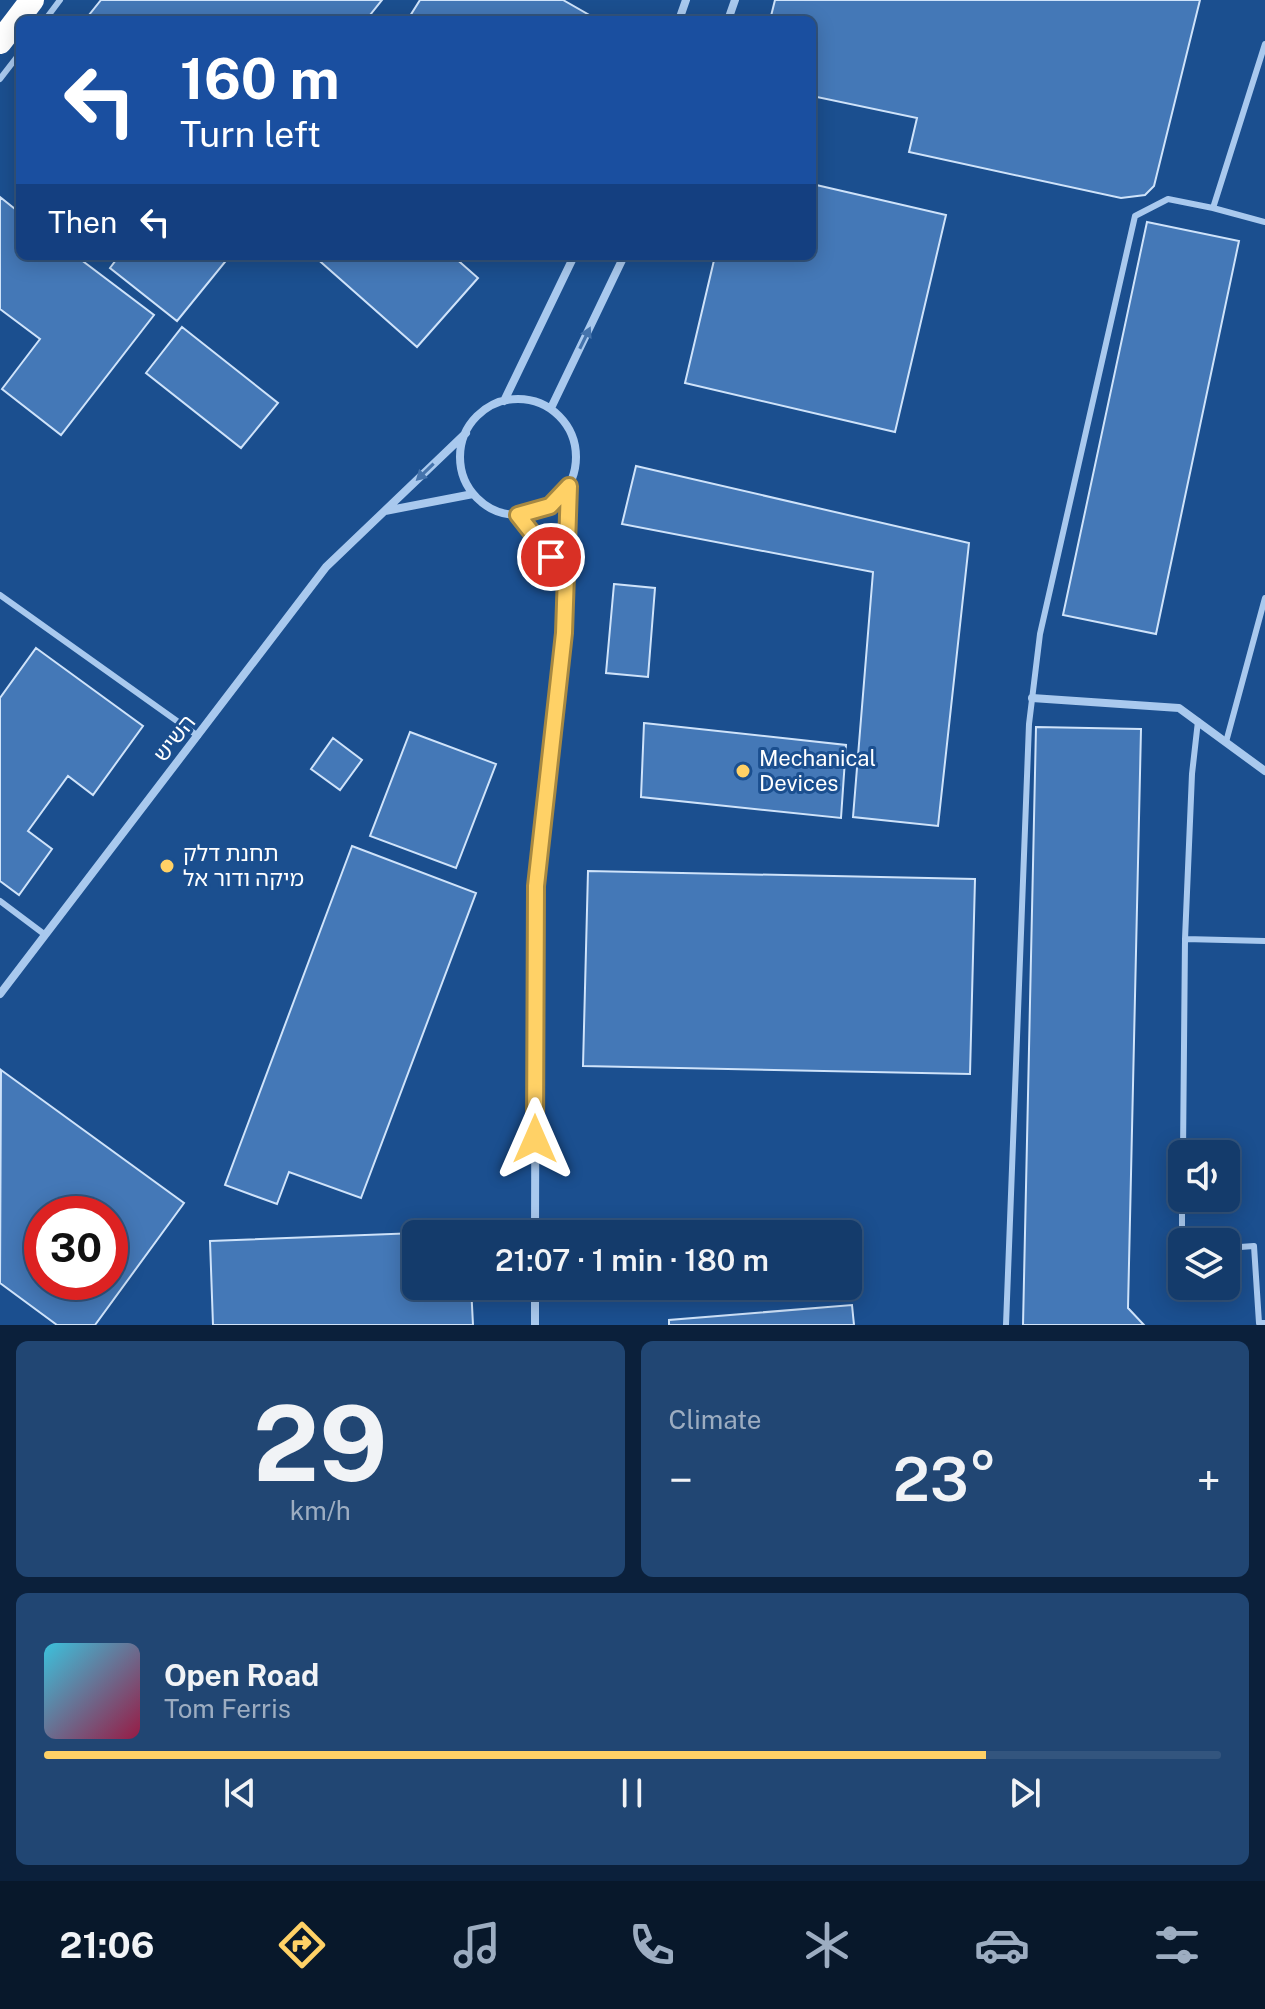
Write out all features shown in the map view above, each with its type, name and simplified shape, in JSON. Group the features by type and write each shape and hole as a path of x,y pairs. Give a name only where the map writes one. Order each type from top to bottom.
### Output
{"highway":[{"path":"20,16 32,0"},
{"path":"0,42 16,21"}],"street":[{"path":"504,401 572,260"},
{"path":"551,408 622,260"},
{"path":"535,1220 536,886 564,633 569,486 575,470 576,452 568,428 551,408 534,401 516,398 482,411 466,433 459,459 463,478 473,494 487,507 518,515 550,506 569,486"},
{"name":"השיש","path":"0,994 326,567 466,433"},
{"path":"384,511 473,494"},
{"path":"518,515 567,579"},
{"path":"1032,698 1179,708 1265,771"},
{"path":"535,1300 535,1325"}],"lane":[{"path":"1213,208 1265,44"},
{"path":"0,79 16,58"},
{"path":"1006,1325 1025,783 1032,698 1040,634 1135,216 1168,199 1265,222"},
{"path":"0,595 198,736"},
{"path":"1226,742 1265,598"},
{"path":"1183,1140 1185,939 1192,774 1198,721"},
{"path":"0,901 44,934"},
{"path":"1185,939 1265,941"},
{"path":"1240,1247 1254,1246 1259,1323 1265,1323"}],"building":[{"path":"101,0 382,0 369,16 88,16"},
{"path":"420,0 563,0 591,16 410,16"},
{"path":"775,0 1200,0 1154,186 1145,195 1121,198 909,152 917,118 816,97 816,16 771,16"},
{"path":"816,185 946,215 895,432 685,383 714,260 816,260"},
{"path":"0,197 16,210 16,260 81,260 154,315 61,435 2,389 40,339 0,309"},
{"path":"1147,222 1239,241 1156,634 1063,615"},
{"path":"116,260 225,262 177,321 110,268"},
{"path":"319,260 458,260 478,278 417,347"},
{"path":"182,327 278,403 241,448 146,373"},
{"path":"636,466 969,543 938,826 853,817 873,572 622,524"},
{"path":"614,584 655,588 648,677 606,673"},
{"path":"36,648 143,726 93,795 68,776 28,831 52,849 19,895 0,881 0,698"},
{"name":"Mechanical Devices","path":"644,723 846,745 841,818 641,797"},
{"path":"1036,727 1141,729 1128,1308 1144,1325 1023,1325"},
{"path":"410,732 496,764 456,868 370,836"},
{"path":"333,738 362,760 340,790 311,769"},
{"path":"352,846 476,893 361,1198 289,1172 277,1204 225,1185"},
{"path":"588,871 975,879 970,1074 583,1066"},
{"path":"1,1070 184,1203 128,1280 128,1196 24,1196 24,1300 113,1300 95,1325 57,1325 0,1283"},
{"path":"402,1234 402,1300 472,1300 473,1325 213,1325 210,1241"},
{"path":"852,1305 854,1325 669,1325 669,1320"}],"place":[{"name":"Mechanical Devices","path":"743,771"},
{"name":"תחנת דלק מיקה ודור אל","path":"167,866"}],"route":[{"path":"535,1139 536,886 564,633 569,486 550,506 518,515 551,557"}]}
